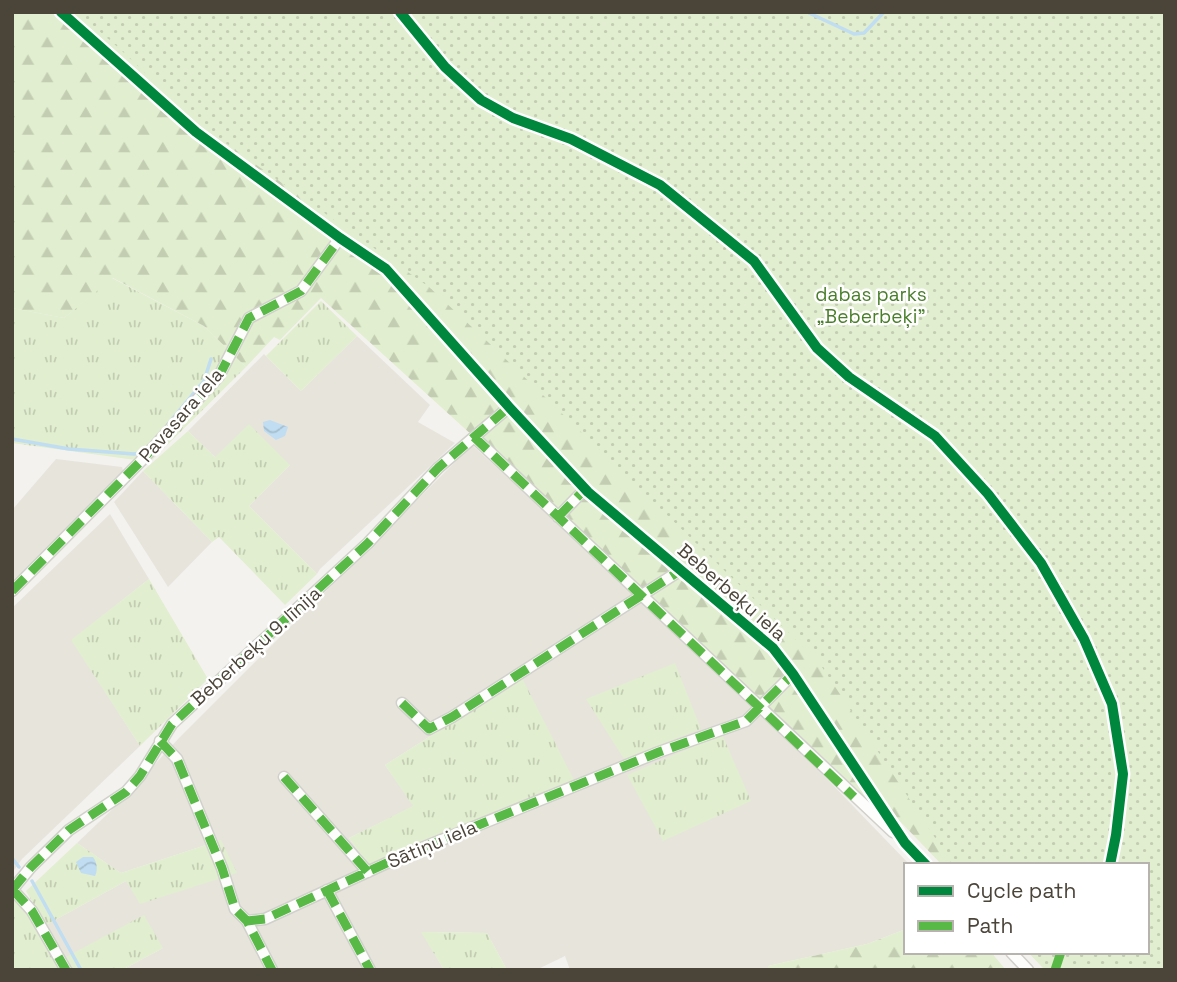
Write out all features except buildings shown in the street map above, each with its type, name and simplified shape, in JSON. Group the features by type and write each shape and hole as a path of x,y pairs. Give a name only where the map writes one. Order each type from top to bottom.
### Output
{"street":[{"name":"Beberbeķu iela","path":"61,12 196,132 386,269 585,489 773,648 905,843 924,863"},
{"name":"Pavasara iela","path":"12,591 141,462 219,376 249,318 302,291 340,237"},
{"name":"Beberbeķu 9. līnija","path":"12,890 45,852 69,830 126,792 172,724 368,544 438,468 509,407"},
{"path":"474,437 905,843"},
{"path":"558,517 585,489"},
{"path":"402,703 429,729 452,717 681,570"},
{"name":"Sātiņu iela","path":"247,921 265,919 368,872 569,788 746,721 793,674"},
{"path":"160,741 177,759 222,868 235,909 247,921 272,970"},
{"path":"284,777 368,872"},
{"path":"12,890 32,911 66,970"},
{"path":"327,890 370,970"},
{"path":"1013,954 1027,970"}],"shaded area":[{"path":"357,336 430,405 418,422 455,443 317,574 249,506 290,465 215,457 188,431 264,354 301,391"},
{"path":"472,445 592,554 828,780 908,863 904,863 904,930 867,944 768,966 770,970 570,970 565,956 536,970 507,970 487,933 422,932 444,970 122,970 163,948 64,958 46,925 126,881 221,840 121,873 77,843 120,802 179,738","holes":["522,678 369,865 349,838 414,806 385,765"]},
{"path":"56,459 122,467 124,474 12,584 12,510"},
{"path":"143,471 212,542 168,587 114,502"},
{"path":"110,514 149,579 72,640 140,746 22,859 12,873 12,608"}],"green space":[{"name":"dabas parks „Beberbeķi”","path":"12,12 1165,12 1165,970 1045,970 1030,954 1149,954 1149,863 940,863 892,813 863,805 474,437 321,298 280,340 274,337 246,367 204,326 113,278 64,318 12,308"},
{"name":"dabas parks „Beberbeķi”","path":"77,12 1165,12 1165,970 1045,970 1030,954 1149,954 1149,863 952,863 818,661 429,287 200,125"},
{"path":"112,278 204,326 246,367 150,462 12,443 12,308 64,318"},
{"path":"321,301 357,336 301,391 266,356"},
{"path":"249,424 290,465 249,506 317,574 285,605 219,537 212,542 143,471 188,431 215,457"},
{"path":"149,579 208,679 140,746 71,640"},
{"path":"675,663 701,729 624,759 586,699"},
{"path":"522,678 574,780 369,865 349,838 413,806 385,765"},
{"path":"722,734 751,801 663,841 627,775"},
{"path":"221,840 237,873 140,904 126,881 46,925 26,891 77,843 121,873"},
{"path":"15,900 25,908 60,970 12,970 12,904"},
{"path":"144,915 163,948 122,970 71,970 64,958"},
{"path":"904,930 904,954 993,954 1006,970 770,970 768,966 867,944"},
{"path":"421,932 487,933 507,970 444,970"}],"water":[{"path":"270,420 288,427 285,436 276,440 264,431 263,422"},
{"path":"83,857 93,857 97,869 95,876 81,873 76,862"}],"waterway":[{"path":"807,12 854,34 864,33 884,12"},
{"path":"168,424 204,381 211,359"},
{"path":"12,439 69,449 134,454 145,452"},
{"path":"12,858 19,867"},
{"path":"32,881 81,970"}],"marked path":[{"path":"12,591 140,462 219,376 249,318 301,291 340,238"},
{"path":"12,890 69,830 126,792 140,776 172,724 368,543 438,468 509,407"},
{"path":"474,437 854,797"},
{"path":"558,517 585,489"},
{"path":"402,703 429,729 452,717 681,570"},
{"path":"247,921 265,919 402,856 659,752 746,721 793,674"},
{"path":"160,741 177,759 222,868 235,909 247,921 272,970"},
{"path":"284,777 368,872"},
{"path":"13,890 32,911 66,970"},
{"path":"327,890 370,970"},
{"path":"1055,970 1060,954"}],"cycle path":[{"path":"61,12 196,132 386,269 588,492 773,648 905,843 924,863"},
{"path":"400,12 445,67 481,100 513,118 571,139 660,185 754,261 817,348 849,377 935,436 988,494 1041,563 1084,639 1112,704 1123,774 1110,863"}]}
